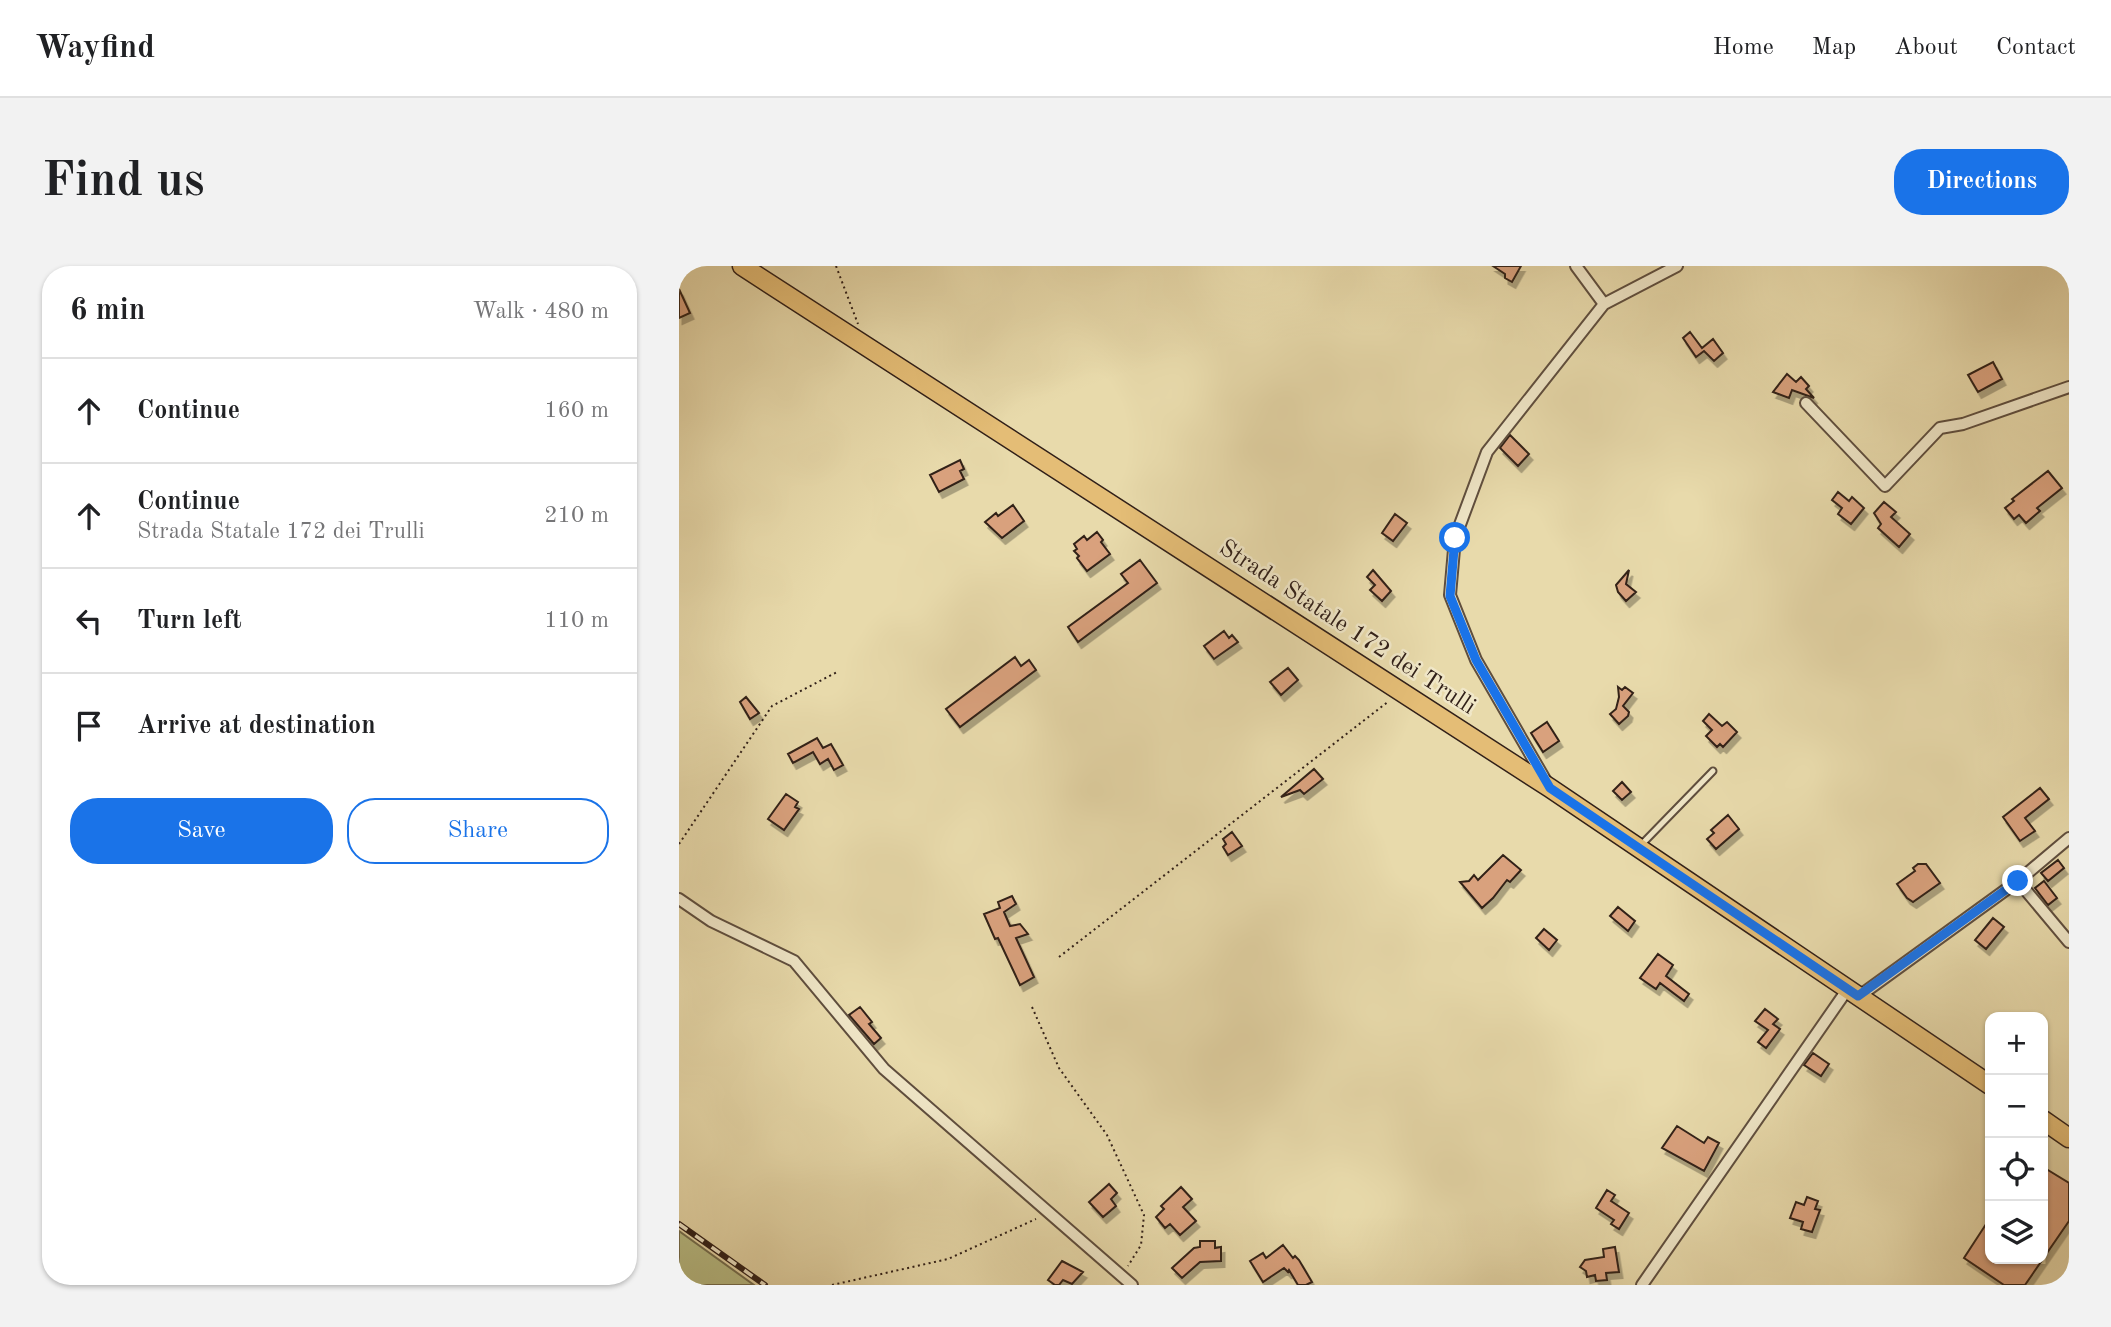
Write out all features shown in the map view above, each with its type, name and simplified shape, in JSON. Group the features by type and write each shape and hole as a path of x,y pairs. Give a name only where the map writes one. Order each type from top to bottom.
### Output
{"main road":[{"name":"Strada Statale 172 dei Trulli","path":"742,266 1550,788 1985,1082"},
{"path":"2048,1123 2069,1138"}],"street":[{"path":"1576,266 1604,304"},
{"path":"1550,788 1476,660 1450,596 1455,538 1487,452 1604,304 1677,266"},
{"path":"1806,403 1885,486 1940,428 1963,424 2069,387"},
{"path":"1642,1285 1853,993 2018,881 2069,838"},
{"path":"2018,881 2069,943"},
{"path":"679,899 711,921 794,961 884,1069 1132,1285"}],"lane":[{"path":"1637,849 1713,771"}],"path":[{"path":"836,266 858,324"},
{"path":"679,844 772,706 839,671"},
{"path":"1059,957 1401,692"},
{"path":"1032,1007 1059,1068 1107,1135 1144,1215 1140,1245 1122,1276"},
{"path":"832,1285 960,1256 1048,1213"}],"green space":[{"path":"679,1231 754,1285 679,1285"}],"building":[{"path":"1493,266 1521,266 1512,282"},
{"path":"679,289 690,313 679,318"},
{"path":"1690,332 1702,348 1713,339 1723,353 1714,361 1704,351 1696,357 1683,338"},
{"path":"1993,362 2002,379 1978,392 1968,375"},
{"path":"1787,374 1796,382 1801,377 1814,398 1792,390 1789,398 1773,392"},
{"path":"1510,435 1529,454 1518,466 1500,448"},
{"path":"960,460 964,469 960,471 964,479 939,492 930,475"},
{"path":"2048,471 2062,488 2037,508 2040,511 2026,523 2019,515 2014,519 2005,508 2014,501 2012,499"},
{"path":"1838,492 1849,501 1852,497 1864,508 1851,524 1838,514 1842,508 1832,500"},
{"path":"1884,502 1896,512 1891,517 1910,534 1899,547 1878,528 1881,524 1874,513"},
{"path":"1013,505 1024,521 1002,538 985,522"},
{"path":"1395,514 1407,523 1393,541 1382,533"},
{"path":"1097,532 1110,554 1087,571 1077,558 1079,556 1074,551 1077,549 1074,544 1084,536 1087,540"},
{"path":"1140,560 1157,583 1078,642 1068,627 1128,583 1121,574"},
{"path":"1373,570 1391,591 1382,601 1370,590 1375,585 1367,577"},
{"path":"1629,570 1626,584 1636,592 1626,601 1616,585"},
{"path":"1224,631 1229,638 1232,635 1238,642 1214,659 1204,646"},
{"path":"1015,657 1021,666 1029,660 1036,670 960,727 946,709"},
{"path":"1288,668 1298,680 1281,695 1270,682"},
{"path":"1618,687 1622,690 1625,687 1633,693 1623,706 1629,712 1628,716 1619,724 1610,714 1616,709"},
{"path":"746,697 759,713 750,719 740,702"},
{"path":"1709,714 1722,726 1727,722 1737,732 1723,747 1720,744 1717,747 1706,736 1712,730 1703,721"},
{"path":"1547,722 1559,741 1543,752 1531,733"},
{"path":"817,738 823,748 831,744 843,765 834,770 828,759 820,764 813,752 793,763 788,754"},
{"path":"1314,769 1323,779 1304,794 1300,790 1281,797"},
{"path":"1622,782 1631,792 1622,800 1613,791"},
{"path":"2040,788 2049,799 2025,818 2035,831 2020,841 2003,817"},
{"path":"786,794 798,802 795,807 799,809 784,830 768,819"},
{"path":"1728,815 1739,829 1716,849 1707,839 1714,833 1711,830"},
{"path":"1232,832 1242,846 1228,855 1223,847 1226,844 1223,839"},
{"path":"1503,855 1521,870 1510,882 1507,880 1482,908 1460,882 1469,881 1474,875 1478,880"},
{"path":"2058,860 2064,868 2048,881 2041,873"},
{"path":"1918,864 1926,864 1940,883 1913,902 1897,884 1915,871 1913,868"},
{"path":"2044,881 2057,898 2048,905 2035,888"},
{"path":"1012,896 1016,904 1004,912 1010,926 1020,924 1028,934 1016,938 1034,977 1020,985 984,914 1000,908 998,902"},
{"path":"1618,907 1635,921 1628,931 1610,916"},
{"path":"1993,918 2004,927 1986,949 1975,940"},
{"path":"1544,929 1557,940 1549,950 1536,938"},
{"path":"1658,954 1673,965 1666,976 1689,994 1684,1001 1660,983 1656,989 1640,978"},
{"path":"860,1007 881,1038 874,1044 849,1015"},
{"path":"1765,1009 1778,1019 1773,1024 1780,1029 1766,1048 1758,1042 1768,1030 1755,1021"},
{"path":"1813,1053 1829,1064 1821,1076 1804,1065"},
{"path":"1677,1126 1704,1143 1708,1137 1719,1143 1704,1171 1662,1148"},
{"path":"2048,1170 2069,1183 2069,1221 2048,1252"},
{"path":"1109,1184 1117,1193 1111,1199 1116,1206 1103,1217 1089,1202"},
{"path":"1181,1187 1192,1199 1183,1207 1196,1221 1180,1235 1170,1224 1165,1228 1156,1217 1164,1209 1161,1206"},
{"path":"1607,1190 1615,1195 1611,1201 1629,1213 1619,1229 1611,1224 1614,1220 1596,1208"},
{"path":"1807,1197 1818,1201 1815,1209 1820,1210 1812,1232 1801,1229 1803,1222 1790,1218 1796,1202 1804,1205"},
{"path":"1985,1226 1985,1264 2040,1264 2025,1285 2004,1285 1964,1258"},
{"path":"1200,1241 1215,1241 1215,1248 1221,1247 1221,1261 1200,1262 1182,1278 1172,1268 1194,1248 1200,1247"},
{"path":"1283,1245 1293,1258 1295,1256 1299,1260 1312,1282 1298,1285 1289,1270 1288,1272 1284,1268 1263,1282 1250,1261 1263,1253 1266,1258"},
{"path":"1615,1247 1619,1272 1606,1273 1607,1280 1596,1281 1595,1275 1587,1277 1586,1271 1580,1267 1585,1260 1604,1257 1603,1249"},
{"path":"1062,1261 1083,1272 1072,1284 1063,1280 1059,1285 1055,1285 1048,1280"}],"railway":[{"path":"679,1224 765,1285"}],"route":[{"path":"1455,538 1450,596 1476,660 1550,788 1858,996 2018,881"}]}
